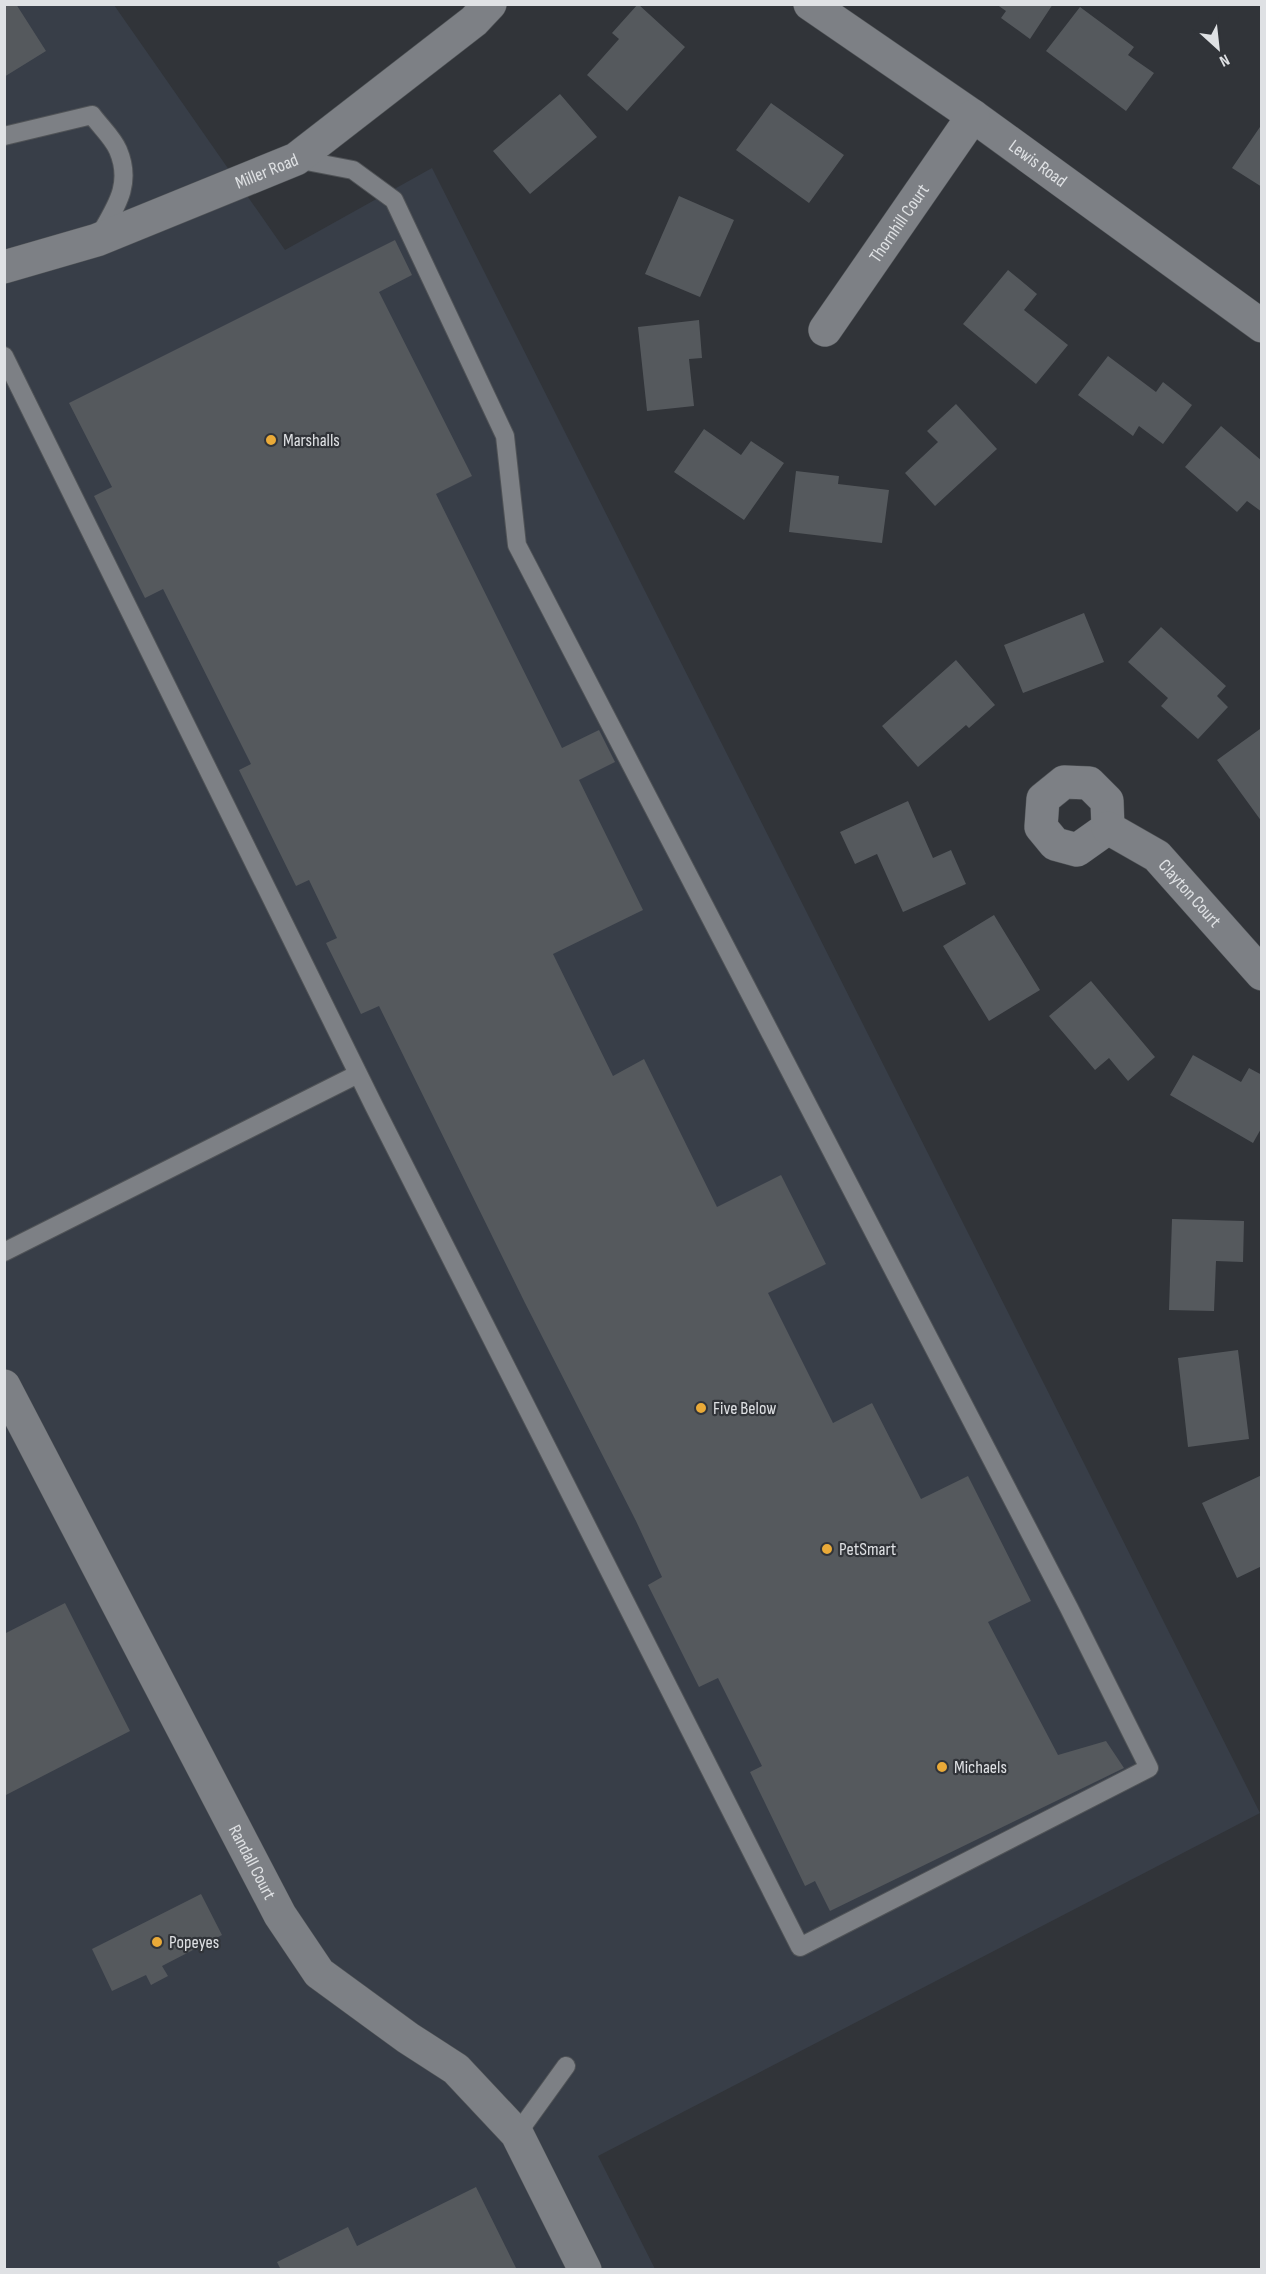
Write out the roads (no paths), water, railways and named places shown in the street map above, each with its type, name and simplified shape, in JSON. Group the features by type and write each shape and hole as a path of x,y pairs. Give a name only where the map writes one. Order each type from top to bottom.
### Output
{"street":[{"name":"Miller Road","path":"4,267 97,240 296,159 474,21 490,4"},
{"name":"Lewis Road","path":"810,4 973,116 1262,326"},
{"name":"Thornhill Court","path":"825,330 973,116"},
{"name":"Clayton Court","path":"1108,828 1157,856 1262,974"},
{"name":"Randall Court","path":"4,1386 280,1914 319,1972 408,2038 456,2068 517,2134 585,2270"}],"lane":[{"path":"4,136 92,115 118,148 126,179 117,207 97,240"},
{"path":"4,356 358,1074 800,1947 1149,1768 1069,1608 517,545 505,436 394,200 353,170 296,159"},
{"path":"4,1252 358,1074"},
{"path":"517,2134 566,2066"}],"place":[{"name":"Marshalls","path":"271,440"},
{"name":"Five Below","path":"701,1408"},
{"name":"PetSmart","path":"827,1549"},
{"name":"Michaels","path":"942,1767"},
{"name":"Popeyes","path":"157,1942"}]}
